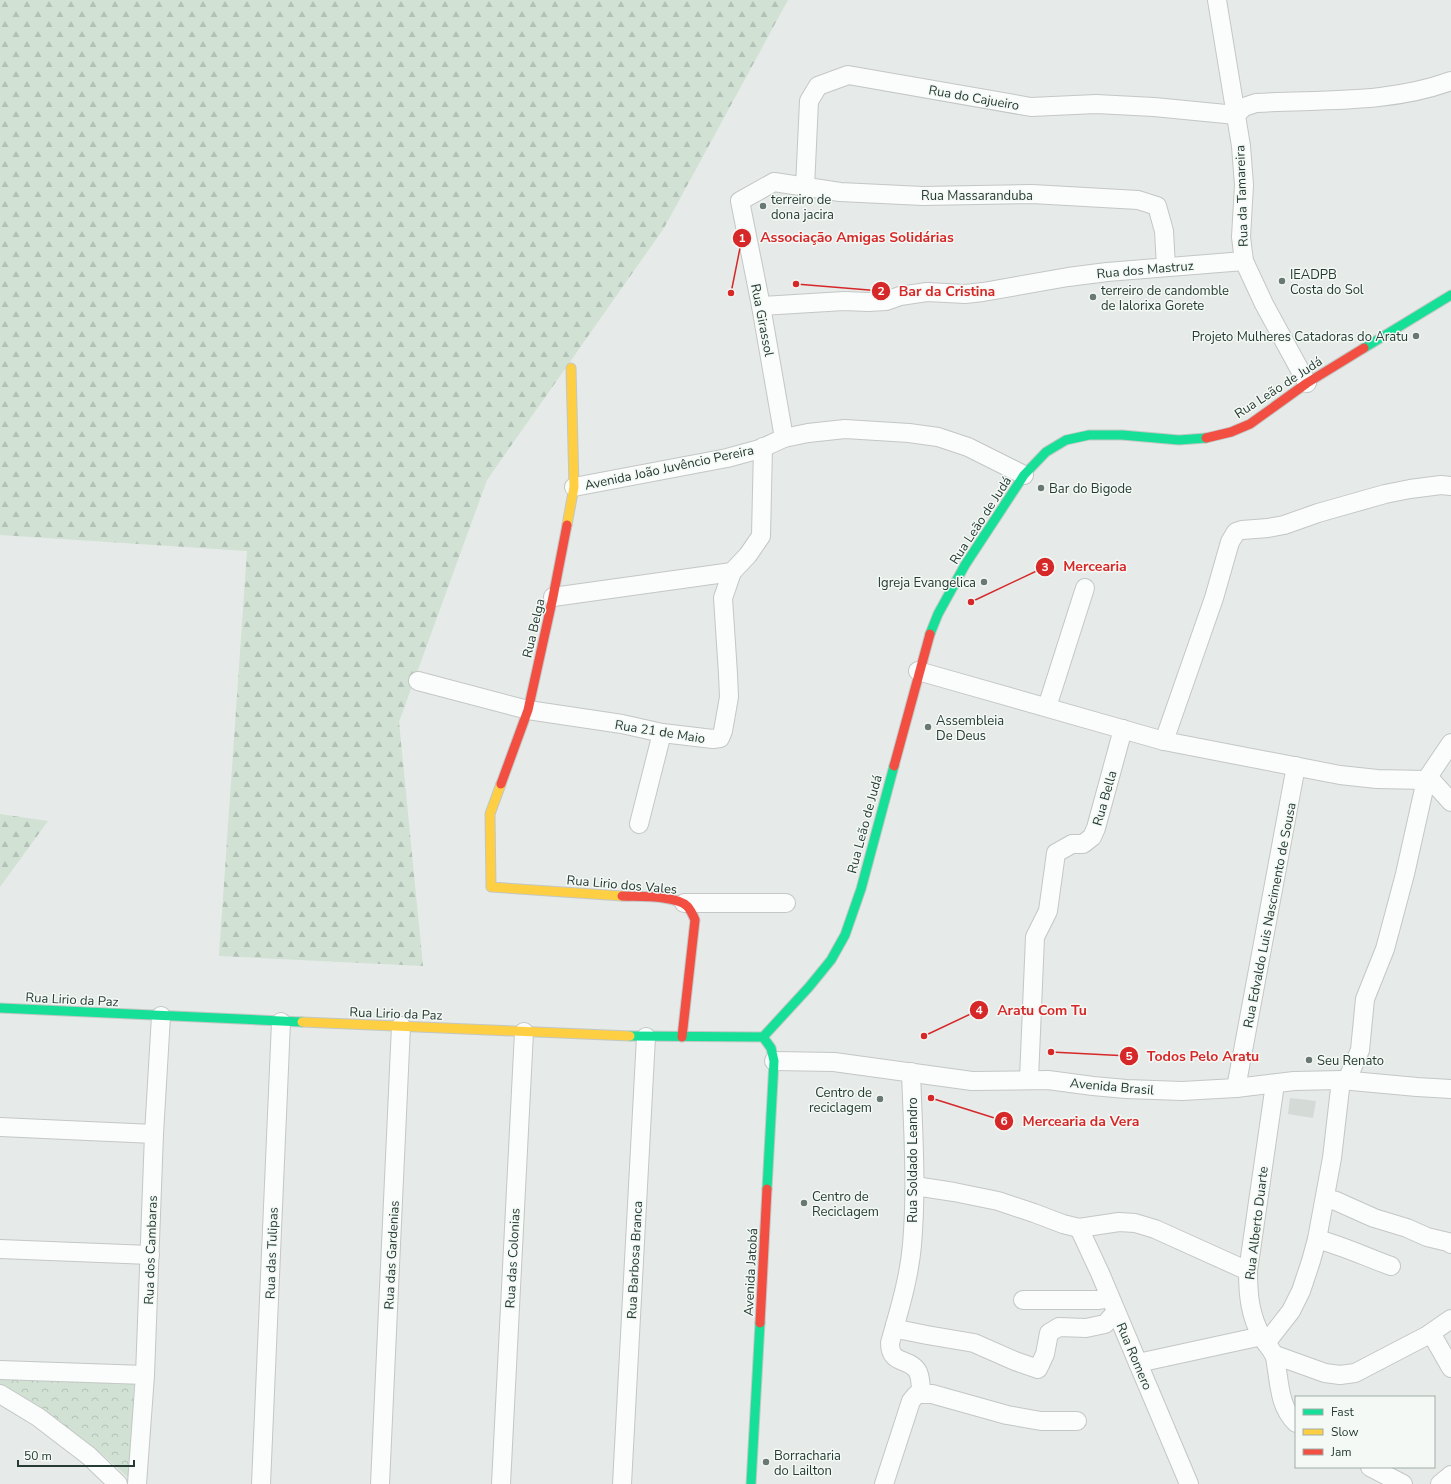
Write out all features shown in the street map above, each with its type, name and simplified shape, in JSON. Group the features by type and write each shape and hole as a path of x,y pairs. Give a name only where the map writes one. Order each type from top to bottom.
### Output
{"street":[{"name":"Rua da Tamareira","path":"1217,0 1241,146 1244,186 1241,237 1244,261 1264,304 1307,383"},
{"name":"Rua do Cajueiro","path":"805,186 809,101 818,86 848,75 1031,107 1096,104 1154,107 1236,115"},
{"path":"1236,115 1244,107 1256,102 1338,100 1386,96 1451,81"},
{"name":"Rua Massaranduba","path":"740,201 774,182 840,192 963,196 1032,194 1138,200 1157,206 1164,231 1166,267"},
{"name":"Rua Girassol","path":"740,201 761,306 784,438"},
{"name":"Rua dos Mastruz","path":"761,306 844,301 886,301 900,296 928,292 964,294 1106,272 1244,261"},
{"name":"Rua Leão de Judá","path":"763,1037 814,982 831,960 845,935 861,890 927,641 938,614 965,565 1024,475 1046,452 1066,440 1089,435 1122,435 1179,440 1208,438 1231,432 1250,424 1307,383 1451,295"},
{"name":"Rua Belga","path":"491,887 490,814 528,710 553,597 574,487 571,368"},
{"name":"Avenida João Juvêncio Pereira","path":"574,487 726,458 763,447 784,438 808,432 845,429 909,432 938,437 968,447 1024,475"},
{"name":"Avenida João Juvêncio Pereira","path":"732,572 748,555 760,536 763,447"},
{"path":"1164,741 1214,598 1230,542 1236,532 1284,525 1318,513 1391,492 1441,485 1451,486"},
{"path":"553,597 732,572"},
{"name":"Rua 21 de Maio","path":"418,681 528,710 622,724 662,733 713,739 720,738 723,731 729,697 723,598 732,572"},
{"path":"1047,707 1085,588"},
{"path":"918,671 1164,741 1340,775 1377,779 1429,781 1451,802"},
{"name":"Rua Bella","path":"1029,1079 1035,937 1048,911 1056,853 1072,844 1083,844 1092,837 1096,828 1123,729"},
{"path":"639,824 662,733"},
{"path":"1267,1345 1292,1311 1301,1291 1317,1239 1320,1215 1325,1198 1332,1158 1344,1080 1360,1050 1365,999 1387,942 1429,781 1451,743"},
{"name":"Rua Edvaldo Luis Nascimento de Sousa","path":"1236,1088 1296,766"},
{"name":"Rua Lirio dos Vales","path":"491,887 672,899 684,903 692,909 695,920 682,1037"},
{"path":"684,903 786,903"},
{"name":"Rua Lirio da Paz","path":"0,1008 524,1032 682,1037 763,1037"},
{"name":"Rua dos Cambaras","path":"137,1484 145,1375 154,1134 161,1016"},
{"name":"Rua das Tulipas","path":"261,1484 282,1022"},
{"name":"Rua das Gardenias","path":"380,1484 401,1026"},
{"name":"Rua das Colonias","path":"501,1484 524,1032"},
{"name":"Rua Barbosa Branca","path":"622,1484 646,1036"},
{"path":"763,1037 771,1048 774,1061"},
{"name":"Avenida Brasil","path":"774,1061 834,1062 972,1081 1029,1079 1126,1089 1182,1091 1236,1088 1294,1081 1344,1080 1417,1087 1451,1088"},
{"name":"Avenida Jatobá","path":"751,1484 774,1061"},
{"name":"Rua Soldado Leandro","path":"911,1072 915,1186 912,1246 902,1302 890,1343 891,1354 894,1358 917,1370 920,1377 921,1394"},
{"name":"Rua Alberto Duarte","path":"1275,1084 1248,1272 1248,1294 1253,1315 1267,1345 1284,1407 1290,1418 1295,1423"},
{"path":"0,1127 154,1134"},
{"path":"915,1186 998,1201 1063,1224 1079,1228 1119,1222 1135,1223 1155,1229 1248,1272"},
{"path":"1325,1198 1336,1201 1374,1218 1451,1244"},
{"name":"Rua Romero","path":"1079,1228 1189,1484"},
{"path":"1317,1239 1359,1252 1376,1261 1391,1266"},
{"path":"0,1249 150,1256"},
{"path":"895,1325 902,1330 974,1343 1015,1361 1038,1369 1045,1354 1049,1332 1059,1327 1086,1328 1105,1324 1113,1305 1099,1300 1023,1300"},
{"path":"1138,1363 1267,1345 1303,1366 1325,1373 1340,1375 1355,1373 1432,1333 1451,1319"},
{"path":"1432,1333 1451,1368"},
{"path":"0,1370 145,1375"},
{"path":"0,1394 38,1417 89,1456 118,1484"},
{"path":"884,1484 911,1401 916,1395 932,1394 1007,1415 1041,1421 1078,1421"},
{"path":"1372,1468 1403,1484"},
{"path":"1440,1484 1451,1475"}],"shaded area":[{"path":"1290,1098 1316,1101 1313,1118 1288,1114"}],"green space":[{"path":"0,0 788,0 664,228 487,480 399,722 423,966 219,956 247,551 0,535"},
{"path":"0,814 48,821 0,887"},
{"path":"0,1379 134,1384 130,1479 103,1455 71,1431 0,1387"}],"traffic: fast":[{"path":"1364,348 1451,295"},
{"path":"930,634 938,614 965,565 1024,475 1046,452 1066,440 1089,435 1122,435 1179,440 1206,438"},
{"path":"763,1037 809,987 831,960 845,935 861,889 894,766"},
{"path":"0,1008 302,1022"},
{"path":"630,1036 763,1037 771,1048 774,1061 767,1189"},
{"path":"751,1484 760,1323"}],"traffic: slow":[{"path":"567,525 574,487 571,368"},
{"path":"501,784 490,814 491,887 622,896"},
{"path":"302,1022 630,1036"}],"traffic: jam":[{"path":"1206,438 1231,432 1250,424 1307,383 1364,348"},
{"path":"501,784 528,710 567,525"},
{"path":"894,766 930,634"},
{"path":"622,896 656,897 681,902 691,911 695,920 682,1037"},
{"path":"760,1323 767,1189"}],"place":[{"name":"terreiro de dona jacira","path":"763,206"},
{"name":"IEADPB Costa do Sol","path":"1282,281"},
{"name":"Bar da Cristina","path":"796,284"},
{"name":"Associação Amigas Solidárias","path":"731,293"},
{"name":"terreiro de candomble de Ialorixa Gorete","path":"1093,297"},
{"name":"Projeto Mulheres Catadoras do Aratu","path":"1416,336"},
{"name":"Bar do Bigode","path":"1041,488"},
{"name":"Igreja Evangelica","path":"984,582"},
{"name":"Mercearia","path":"971,602"},
{"name":"Assembleia De Deus","path":"928,727"},
{"name":"Aratu Com Tu","path":"924,1036"},
{"name":"Todos Pelo Aratu","path":"1051,1052"},
{"name":"Seu Renato","path":"1309,1060"},
{"name":"Mercearia da Vera","path":"931,1098"},
{"name":"Centro de reciclagem","path":"880,1099"},
{"name":"Centro de Reciclagem","path":"804,1203"},
{"name":"Borracharia do Lailton","path":"766,1462"}]}
